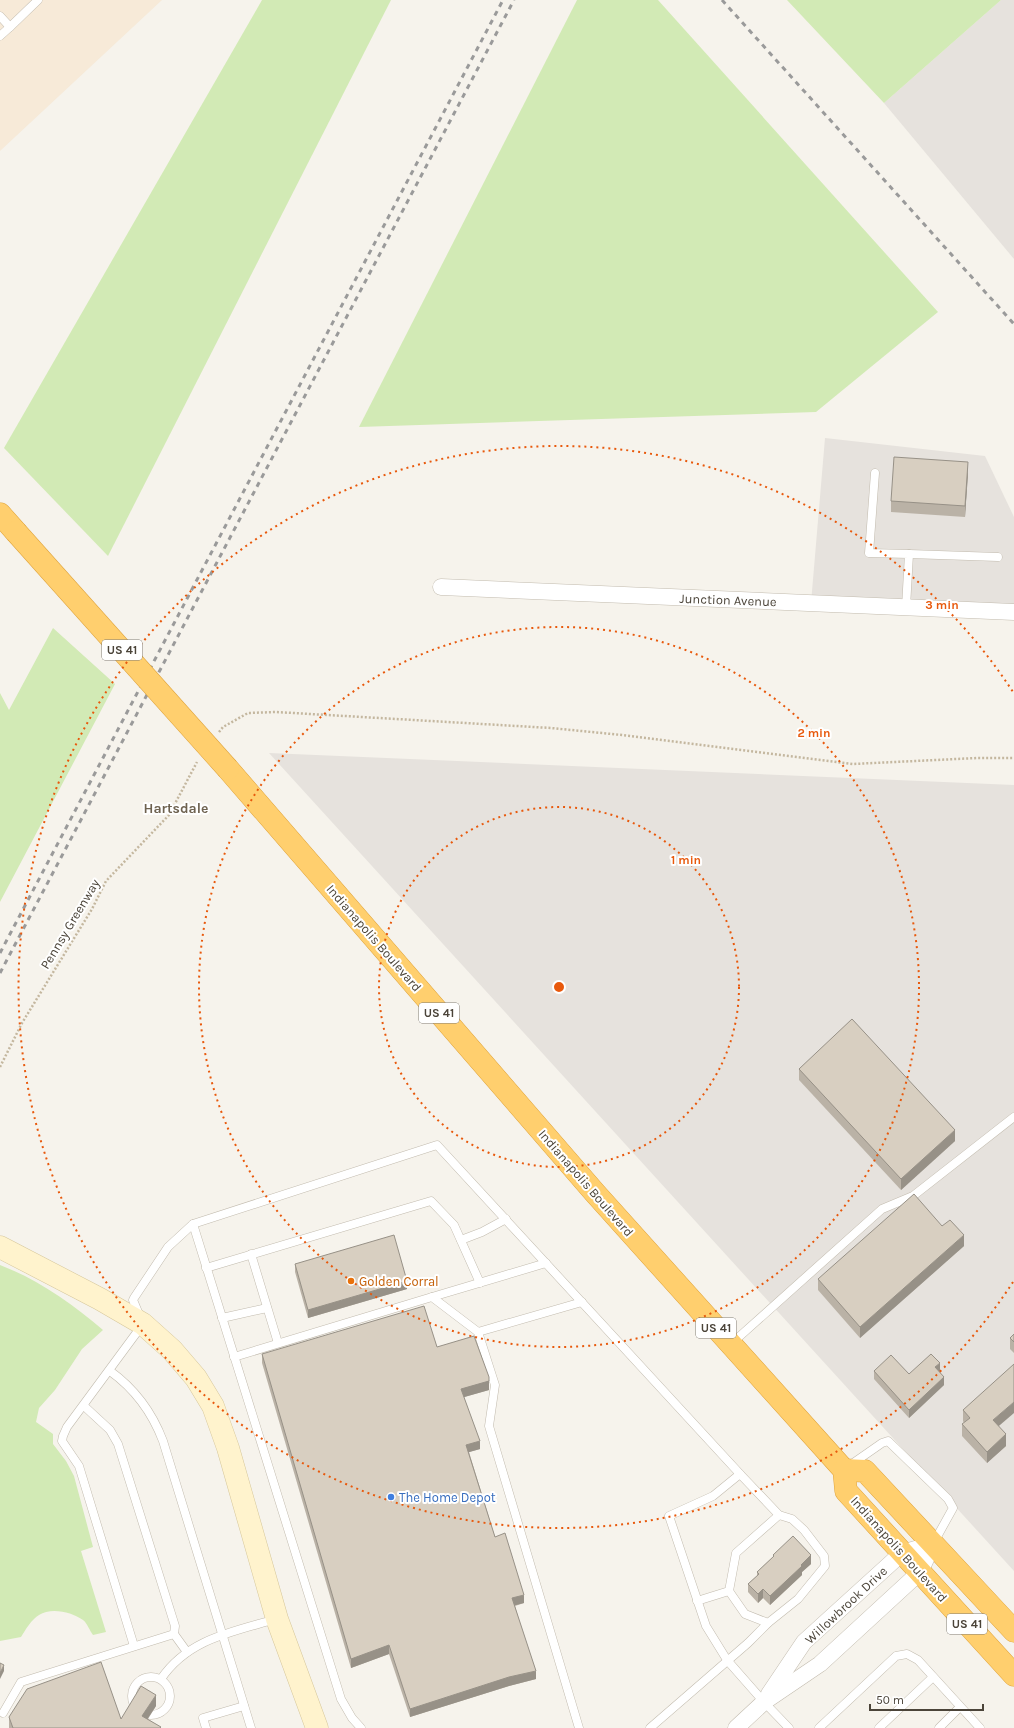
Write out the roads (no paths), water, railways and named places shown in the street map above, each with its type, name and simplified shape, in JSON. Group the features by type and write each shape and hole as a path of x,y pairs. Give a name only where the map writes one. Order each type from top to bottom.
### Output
{"highway":[{"name":"Indianapolis Boulevard","path":"0,514 228,769 595,1193 844,1470 846,1491 1014,1675"},
{"name":"US 41","path":"844,1470 865,1471 1014,1631"}],"street":[{"name":"Junction Avenue","path":"441,587 1014,612"},
{"path":"0,1247 100,1299 143,1324 172,1350 196,1378 213,1406 228,1448 277,1619 317,1728"},
{"name":"Willowbrook Drive","path":"764,1702 804,1642 902,1553 933,1544"},
{"name":"Willowbrook Drive","path":"736,1728 764,1702 820,1664 920,1572 933,1544"}],"lane":[{"path":"0,36 38,0"},
{"path":"0,16 10,27"},
{"path":"875,473 869,553 998,557"},
{"path":"906,607 909,554"},
{"path":"731,1345 882,1210 913,1196 1014,1117"},
{"path":"134,1646 79,1466 62,1441 67,1427 110,1371 143,1324 133,1300 168,1247 193,1224 437,1145 779,1516 792,1519 804,1530 824,1556 824,1566 798,1599 768,1623 748,1643 650,1728"},
{"path":"206,1268 431,1201 454,1225 480,1283"},
{"path":"461,1240 482,1232 506,1219"},
{"path":"193,1224 341,1699 352,1718 361,1728"},
{"path":"251,1254 278,1343"},
{"path":"234,1357 546,1263"},
{"path":"432,1297 478,1332 495,1385 489,1426 579,1728"},
{"path":"478,1332 582,1302"},
{"path":"222,1318 267,1308"},
{"path":"110,1371 141,1400 158,1427 251,1728"},
{"path":"84,1406 110,1430 118,1444 175,1626 174,1634 186,1652"},
{"path":"844,1470 882,1443 888,1441 948,1499 953,1508 933,1544"},
{"path":"740,1474 713,1496 669,1516 706,1626 727,1660 788,1728"},
{"path":"768,1623 745,1614 729,1592 736,1553 779,1516"},
{"path":"697,1601 729,1592"},
{"path":"161,1679 173,1663 186,1652 211,1639 277,1619"},
{"path":"3,1713 21,1682 174,1634"},
{"path":"819,1728 896,1656 907,1654 918,1660 980,1728"},
{"path":"149,1677 161,1679 169,1689 169,1702 160,1712 147,1715 137,1709 132,1698 134,1686 138,1681 149,1677"},
{"path":"879,1728 933,1677"},
{"path":"206,1728 203,1718 244,1706"},
{"path":"939,1728 960,1707"}],"railway":[{"path":"0,953 503,0"},
{"path":"0,973 514,0"},
{"path":"722,0 1014,324"}],"place":[{"name":"Golden Corral","path":"351,1281"},
{"name":"The Home Depot","path":"391,1497"}],"district":[{"name":"Hartsdale","path":"176,808"}]}
